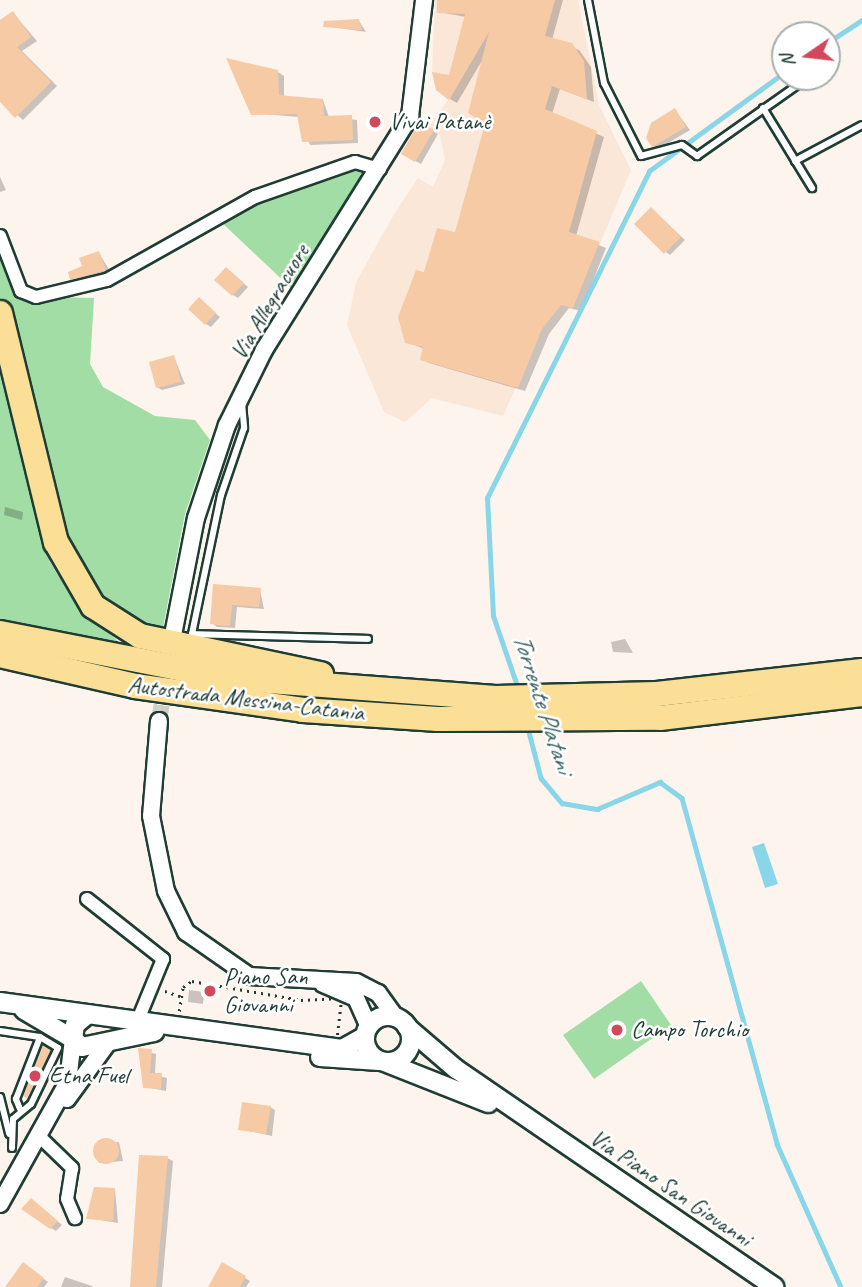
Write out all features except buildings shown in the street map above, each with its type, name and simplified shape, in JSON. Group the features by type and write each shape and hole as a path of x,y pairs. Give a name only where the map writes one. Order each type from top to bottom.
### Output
{"highway":[{"path":"0,313 56,542 84,595 115,624 140,636 291,667 361,689"},
{"path":"0,337 51,544 78,598 138,643 246,666 291,667"},
{"name":"Autostrada Messina-Catania","path":"0,633 188,672 361,689 495,710"},
{"name":"Autostrada Messina-Catania","path":"0,655 135,686 255,703 495,710"},
{"path":"536,710 731,689 862,671"},
{"path":"0,672 207,705 255,703"},
{"path":"495,710 660,718 862,694"}],"main road":[{"path":"0,1003 342,1049 367,1032 381,1018 402,1022 541,1130"},
{"path":"0,1003 44,1017 91,1049 146,1031 383,1062 457,1087 541,1130"},
{"path":"73,1039 75,1025 88,1014"},
{"path":"383,1062 408,1051 402,1022"},
{"path":"367,1032 383,1062"},
{"name":"Via Piano San Giovanni","path":"541,1130 774,1287"}],"street":[{"name":"Via Allegracuore","path":"172,639 197,518 242,394 380,169 417,94 424,0"},
{"path":"0,236 21,291 36,297 107,280 255,197 355,162 380,169"},
{"path":"159,720 151,816 176,915 201,946 249,976 356,982 378,993 402,1022"},
{"path":"87,899 163,959 138,1020"},
{"path":"314,980 356,998 367,1032"},
{"path":"0,1203 44,1130 75,1058 73,1039"},
{"path":"44,1130 107,1044"},
{"path":"44,1130 72,1168 67,1199 75,1218"}],"lane":[{"path":"588,0 604,83 641,156 682,145 697,156 788,91"},
{"path":"763,108 812,188"},
{"path":"795,161 862,125"},
{"path":"242,394 244,428 218,507 192,634 368,639"},
{"path":"0,1031 40,1037 58,1048 31,1104 20,1109"},
{"path":"12,1148 20,1109 16,1099 40,1037"},
{"path":"0,1097 12,1148 28,1158"}],"path":[{"path":"192,981 302,1000 342,999 337,1041 178,1018 182,997 192,981"},
{"path":"152,987 182,997"}],"shaded area":[{"path":"435,0 578,0 599,105 631,170 573,308 560,305 542,329 503,416 432,398 405,422 384,412 347,325 356,282 393,216 418,178 433,187 445,160 440,135 429,127 448,100 436,90 432,72"}],"green space":[{"path":"353,167 364,175 291,288 218,219"},
{"path":"0,245 18,296 94,298 90,364 103,387 155,416 195,420 210,440 185,514 161,638 124,623 72,566 0,298"},
{"path":"0,363 50,562 76,605 125,647 0,619"},
{"name":"Campo Torchio","path":"641,981 671,1025 594,1079 563,1035"}],"water":[{"path":"764,843 778,884 765,888 752,847"}],"waterway":[{"name":"Torrente Platani","path":"841,34 862,20"},
{"name":"Torrente Platani","path":"518,689 493,616 487,498 649,171 771,82"},
{"name":"Torrente Platani","path":"528,728 541,778 562,803 597,809 660,782 682,798 777,1144 841,1287"}],"tunnel":[{"path":"159,721 165,682"}],"place":[{"name":"Vivai Patanè","path":"375,122"},
{"name":"Piano San Giovanni","path":"210,991"},
{"name":"Campo Torchio","path":"617,1030"},
{"name":"Etna Fuel","path":"35,1076"}]}
